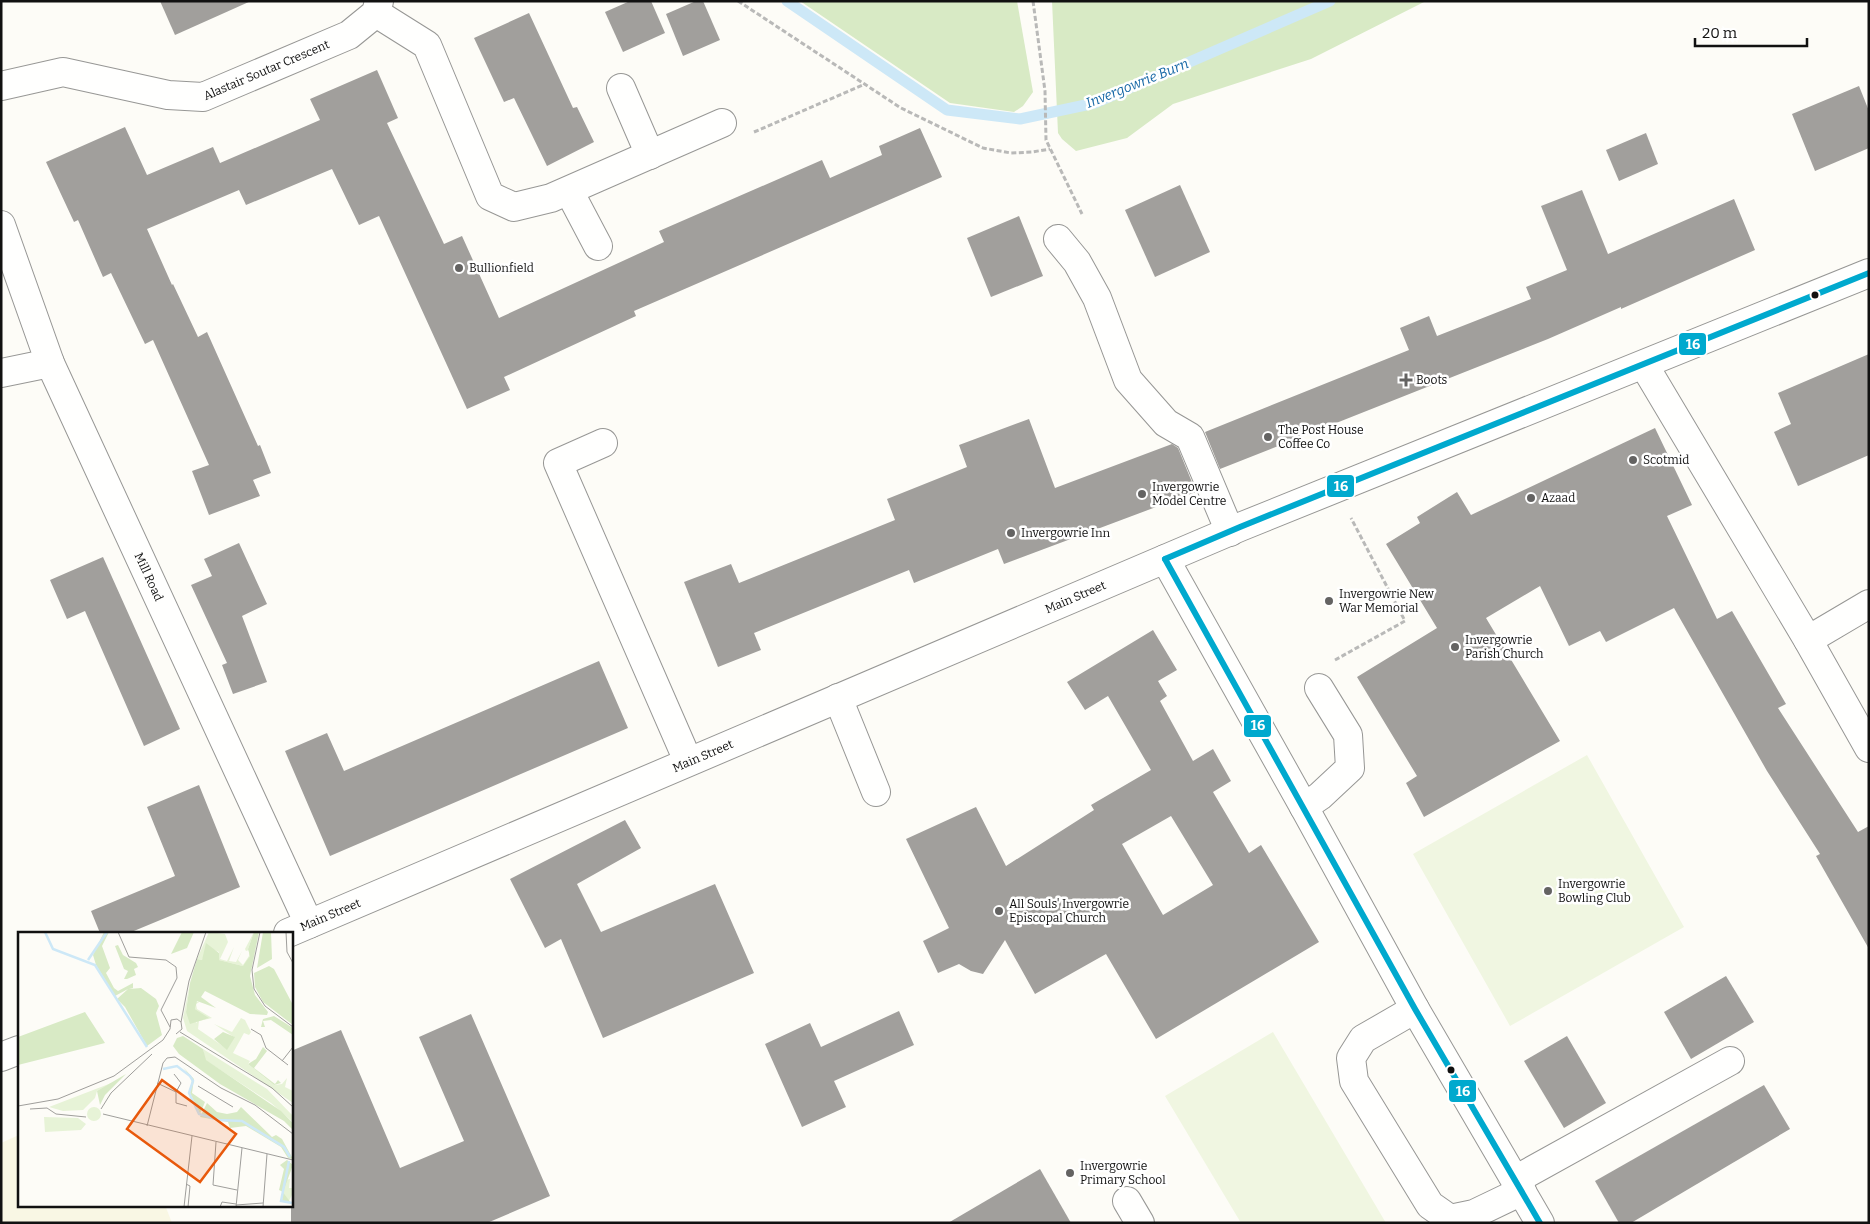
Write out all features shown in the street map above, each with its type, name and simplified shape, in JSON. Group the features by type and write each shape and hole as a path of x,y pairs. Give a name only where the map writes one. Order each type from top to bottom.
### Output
{"street":[{"name":"Alastair Soutar Crescent","path":"1,86 63,72 168,95 203,97 349,34 378,7 428,45 490,196 514,207 551,198 722,123"},
{"path":"621,88 650,155"},
{"path":"568,191 598,246"},
{"name":"Mill Road","path":"1,225 50,363 299,928"},
{"path":"1058,239 1077,262 1097,298 1128,380 1166,423 1190,437 1230,532"},
{"name":"Main Street","path":"299,928 1165,559 1869,273"},
{"path":"1,373 50,363"},
{"path":"1644,365 1808,640 1869,748"},
{"path":"603,443 558,463 688,762"},
{"path":"1165,559 1415,1009 1540,1223"},
{"path":"1808,640 1869,604"},
{"path":"1304,807 1320,796 1350,768 1348,735 1319,688"},
{"path":"838,698 876,792"},
{"path":"1415,1009 1363,1039 1351,1058 1354,1081 1430,1205 1448,1221 1474,1214 1519,1185 1730,1060"},
{"path":"1,1057 18,1050"}],"path":[{"path":"738,1 901,108 928,123 983,148 1011,153 1050,149"},
{"path":"1033,1 1045,91 1046,140"},
{"path":"722,123 754,132 865,84"},
{"path":"1319,688 1310,674 1405,621 1336,488"}],"shaded area":[{"path":"18,1135 18,1206 165,1206 172,1223 1,1223 1,1143"}],"green space":[{"path":"800,1 1017,1 1033,92 1023,106 1014,112 950,103"},
{"path":"1052,1 1426,1 1311,59 1173,104 1127,138 1076,151 1058,133"},
{"name":"Invergowrie Bowling Club","path":"1587,755 1684,927 1510,1026 1413,854"},
{"path":"1273,1032 1386,1223 1241,1223 1165,1096"}],"building":[{"path":"160,1 251,1 175,35"},
{"path":"630,1 651,1 665,33 623,52 605,12"},
{"path":"696,1 703,1 720,40 683,56 666,14"},
{"path":"529,13 573,108 577,107 594,142 547,166 514,98 504,102 474,38"},
{"path":"377,70 398,118 387,123 444,244 462,236 499,318 664,242 659,231 822,160 830,178 882,155 879,146 920,128 942,177 634,311 636,316 504,377 510,390 467,409 379,216 359,225 332,169 246,205 239,190 147,229 198,337 207,332 258,446 260,445 271,473 253,480 260,496 209,515 192,471 209,465 153,340 145,344 111,273 103,277 78,220 74,222 46,162 125,127 147,175 213,147 220,163 320,120 310,99"},
{"path":"1859,86 1869,111 1869,148 1815,171 1792,114"},
{"path":"1646,133 1658,164 1619,181 1606,150"},
{"path":"1180,185 1210,252 1155,277 1125,210"},
{"path":"1582,190 1608,254 1734,199 1755,250 1548,339 1220,469 1205,432 1409,350 1400,328 1429,316 1437,336 1531,299 1526,287 1567,270 1541,206"},
{"path":"1019,216 1043,276 991,297 967,238"},
{"path":"1869,354 1869,455 1798,486 1774,432 1791,424 1778,393"},
{"path":"1029,419 1055,488 1172,444 1178,448 1196,492 1004,564 998,549 914,583 909,570 754,633 761,650 718,667 684,582 731,564 739,583 895,520 887,499 967,467 959,445"},
{"path":"1655,428 1692,505 1667,516 1717,619 1732,611 1786,704 1778,708 1858,832 1869,826 1869,949 1816,856 1820,854 1767,771 1674,608 1606,642 1600,631 1569,646 1540,586 1486,618 1560,741 1424,817 1406,783 1417,776 1357,677 1437,628 1386,544 1420,523 1417,517 1457,492 1471,515"},
{"path":"239,543 267,604 242,616 267,682 233,694 222,665 227,663 191,585 212,576 204,559"},
{"path":"103,557 180,729 144,746 85,611 67,619 50,580"},
{"path":"1153,630 1177,670 1158,681 1167,696 1160,701 1193,761 1213,749 1231,781 1213,792 1249,853 1261,845 1319,942 1156,1039 1106,954 1035,994 1005,940 983,974 971,971 959,964 938,973 923,941 949,928 906,839 976,807 1006,866 1094,810 1091,805 1151,770 1108,696 1085,710 1067,682","holes":["1171,816 1213,885 1163,915 1122,844"]},
{"path":"599,661 628,728 330,856 285,751 327,733 344,771"},
{"path":"199,785 240,887 131,932 100,932 91,911 175,876 147,807"},
{"path":"625,820 641,848 577,884 601,932 715,884 754,973 603,1038 561,939 545,948 510,879"},
{"path":"1726,976 1754,1022 1691,1059 1664,1012"},
{"path":"899,1011 914,1045 834,1081 846,1107 802,1127 765,1044 810,1023 821,1047"},
{"path":"471,1014 550,1196 487,1223 291,1223 292,1051 341,1030 400,1168 464,1141 419,1037"},
{"path":"1567,1036 1606,1103 1564,1128 1524,1061"},
{"path":"1764,1085 1790,1129 1631,1223 1619,1223 1595,1181"},
{"path":"1040,1169 1071,1223 948,1223"}],"waterway":[{"name":"Invergowrie Burn","path":"787,1 947,110 1020,119 1095,103 1330,1"}],"transit line":[{"name":"16","path":"1165,559 1869,273"},
{"name":"16","path":"1165,559 1415,1009 1540,1223"}],"place":[{"name":"Bullionfield","path":"459,268"},
{"name":"Boots","path":"1406,380"},
{"name":"The Post House Coffee Co","path":"1268,437"},
{"name":"Scotmid","path":"1633,460"},
{"name":"Invergowrie Model Centre","path":"1142,494"},
{"name":"Azaad","path":"1531,498"},
{"name":"Invergowrie Inn","path":"1011,533"},
{"name":"Invergowrie New War Memorial","path":"1329,601"},
{"name":"Invergowrie Parish Church","path":"1455,647"},
{"name":"Invergowrie Bowling Club","path":"1548,891"},
{"name":"All Souls' Invergowrie Episcopal Church","path":"999,911"},
{"name":"Invergowrie Primary School","path":"1070,1173"}]}
